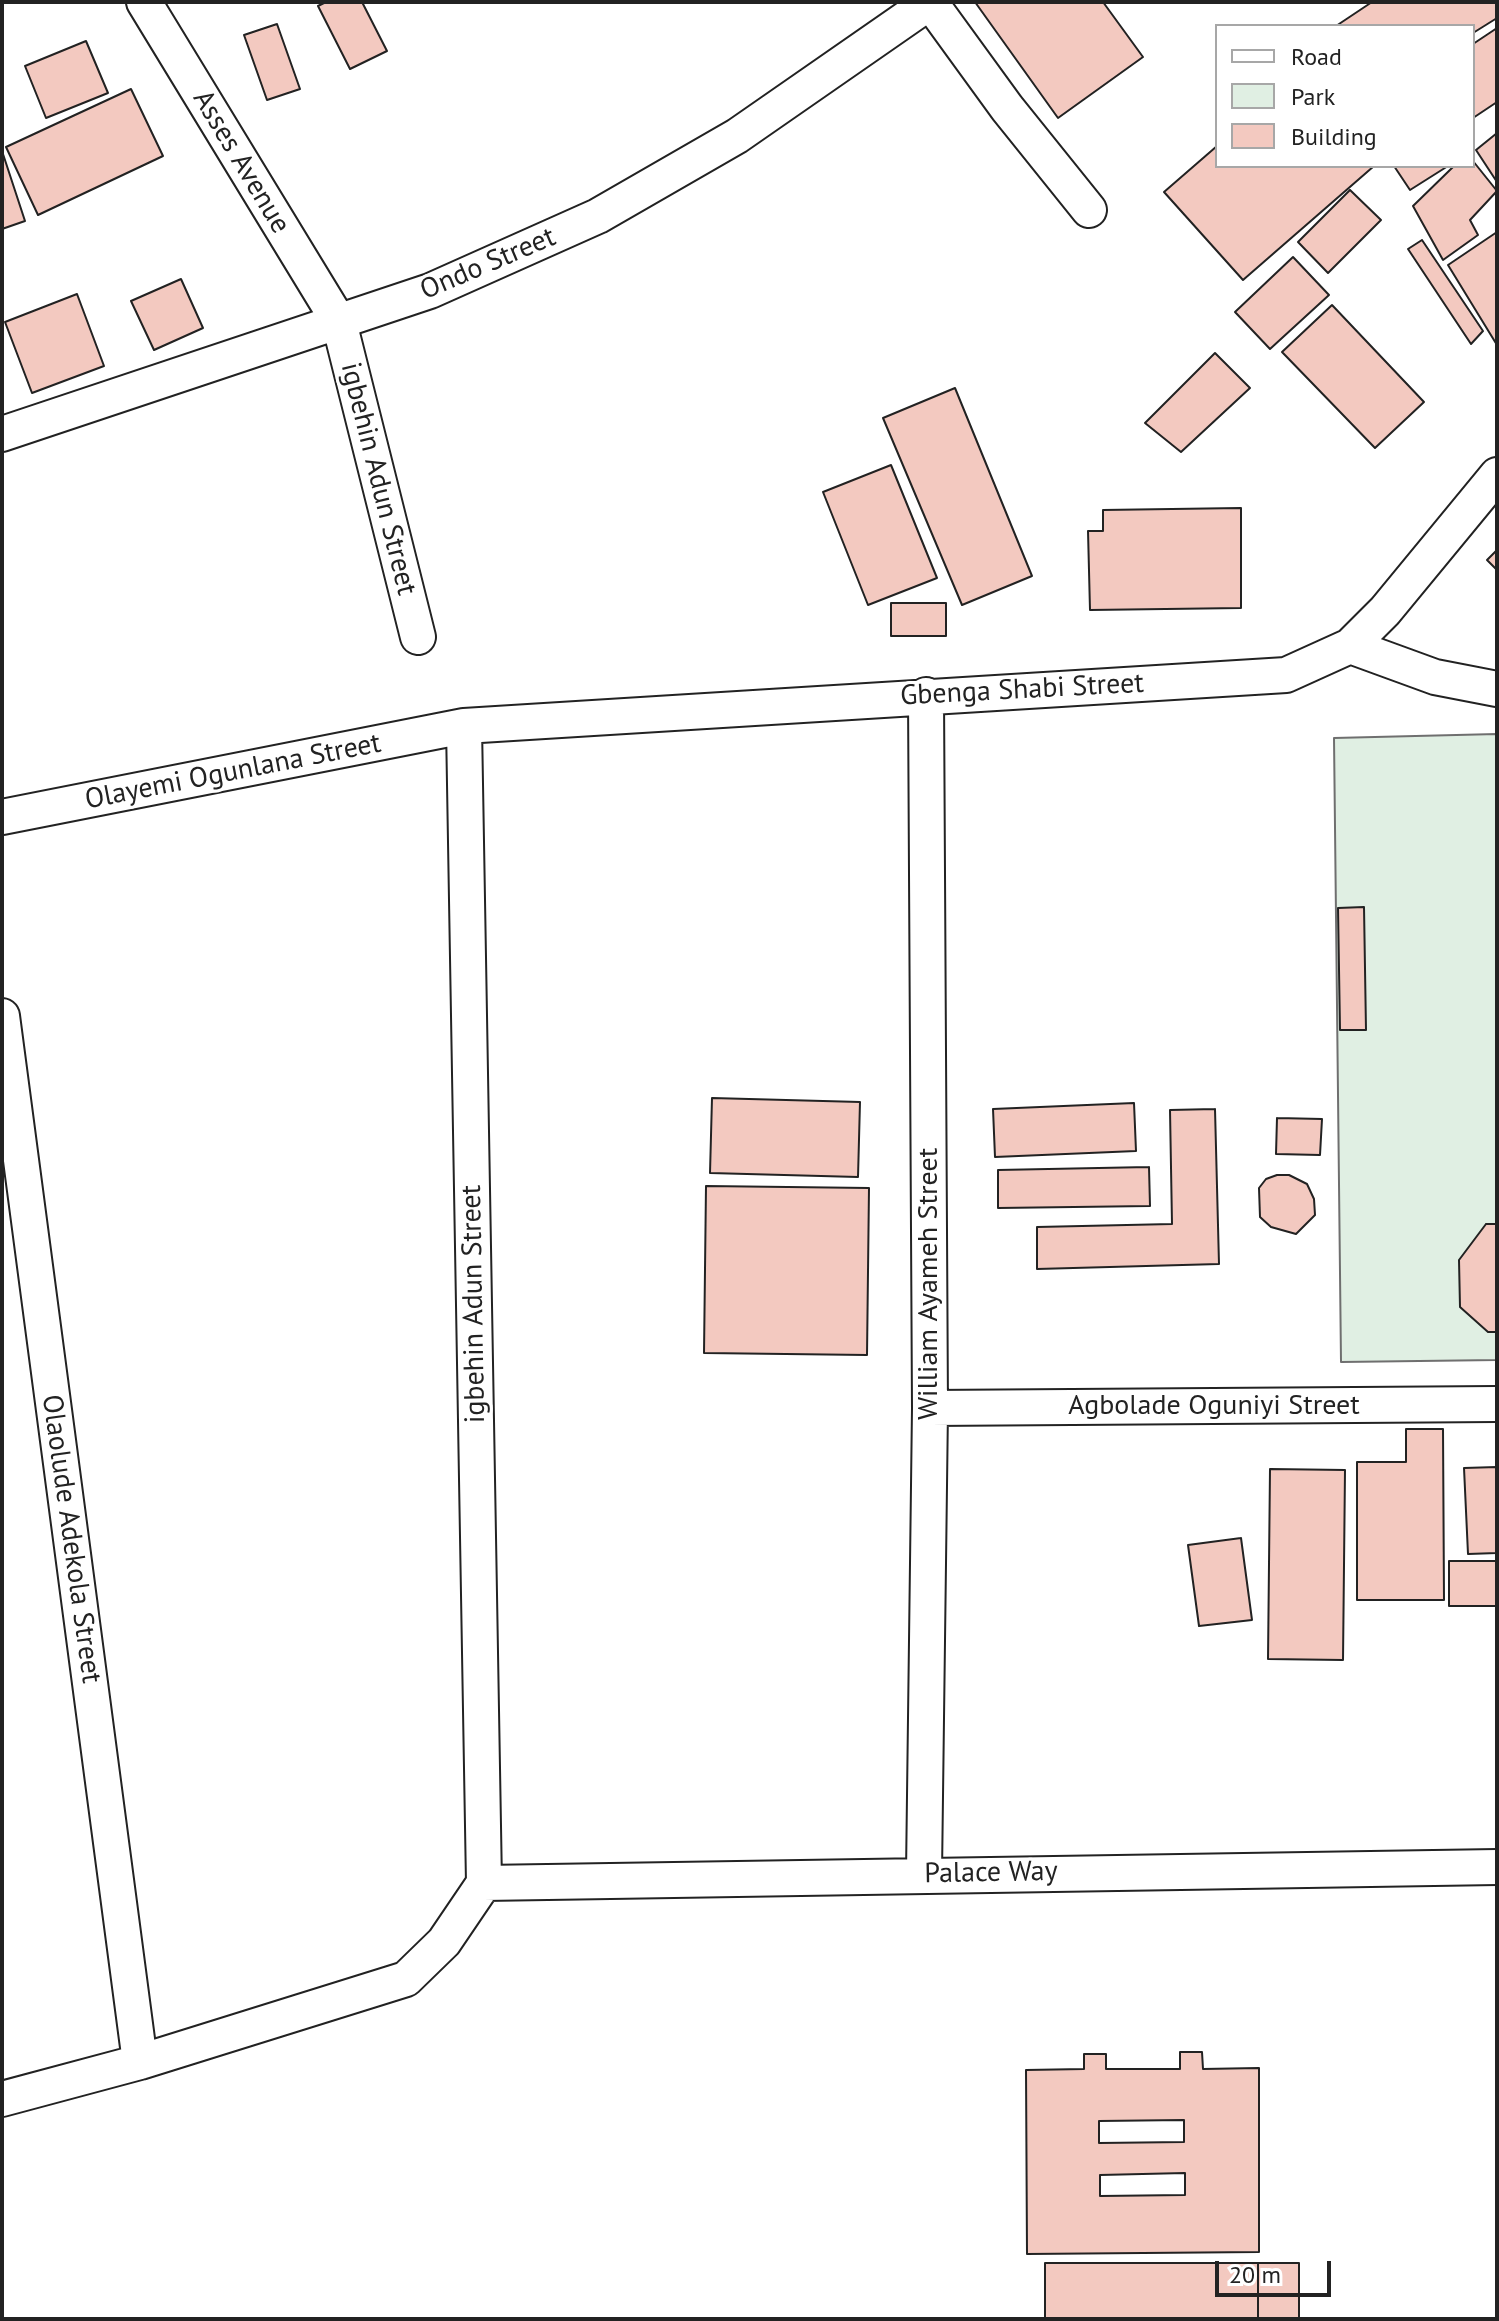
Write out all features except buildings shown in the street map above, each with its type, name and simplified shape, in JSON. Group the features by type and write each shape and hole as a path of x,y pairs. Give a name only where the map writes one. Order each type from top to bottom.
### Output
{"street":[{"name":"Asses Avenue","path":"144,2 339,322"},
{"name":"Ondo Street","path":"2,434 430,291 598,216 737,136 930,2"},
{"path":"930,2 1007,108 1089,210"},
{"name":"igbehin Adun Street","path":"339,322 418,637"},
{"name":"Gbenga Shabi Street","path":"464,726 1286,675 1350,646 1385,611 1497,475"},
{"path":"1350,646 1435,677 1497,689"},
{"name":"William Ayameh Street","path":"924,1873 930,1408 926,695"},
{"name":"igbehin Adun Street","path":"464,726 484,1883"},
{"name":"Olayemi Ogunlana Street","path":"2,817 464,726"},
{"name":"Olaolude Adekola Street","path":"2,1016 140,2062"},
{"name":"Agbolade Oguniyi Street","path":"930,1408 1497,1404"},
{"name":"Palace Way","path":"484,1883 924,1873 1497,1867"},
{"path":"2,2099 140,2062 406,1979 444,1942 484,1883"}],"green space":[{"path":"1497,734 1497,1360 1341,1362 1334,738"}]}
